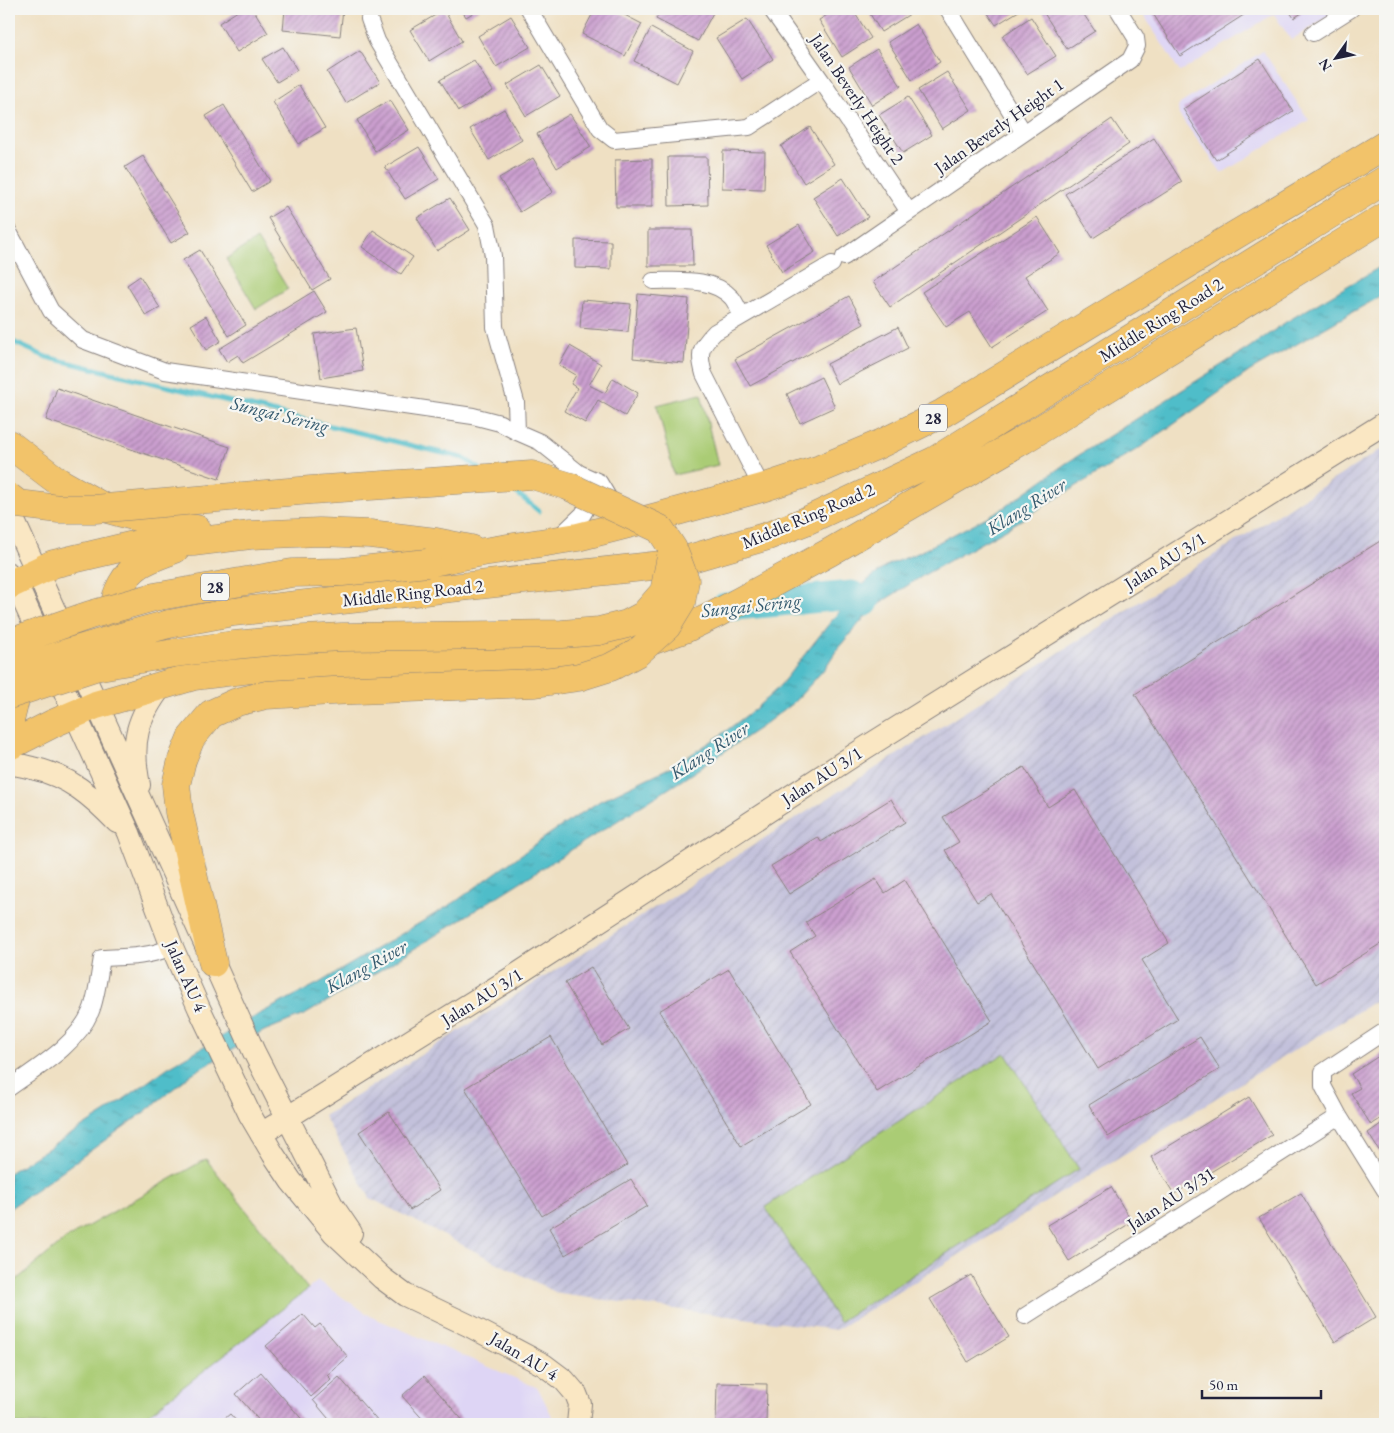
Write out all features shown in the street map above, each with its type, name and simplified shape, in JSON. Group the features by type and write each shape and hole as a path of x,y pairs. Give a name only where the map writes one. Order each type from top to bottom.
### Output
{"highway":[{"name":"Middle Ring Road 2","path":"9,643 90,615 154,597 292,573 342,572 427,563 557,539 578,537 656,518 762,488 820,469 871,448 943,413 1385,145"},
{"name":"Middle Ring Road 2","path":"9,675 42,660 100,642 169,624 233,612 661,565 768,536 806,521 934,461 1385,180"},
{"path":"9,746 54,723 85,710 194,676 251,668 300,665 520,661 566,657 617,651 687,628 830,552 1023,440 1385,217"},
{"path":"9,444 59,482 107,509 162,524 250,535"},
{"path":"9,497 18,504 59,510 95,509 348,487 532,475 568,486 660,528 673,549 686,580 680,603 666,626 636,653 611,667 579,677 536,683 332,690 266,695 237,702 212,714 191,738 182,760 176,785 179,812 213,963"},
{"path":"17,578 52,564 134,545 192,542 250,535 319,532 370,534 436,542 483,552"},
{"path":"192,542 140,564 130,572 116,593 113,620 125,650 142,665 194,676"},
{"path":"9,695 95,667 174,653 243,644 342,637 562,634 599,631 627,624 644,615 664,592 673,549"},
{"path":"9,675 16,696 9,725"}],"main road":[{"name":"Jalan AU 3/1","path":"261,1134 513,977 865,748 1385,423"},
{"name":"Jalan AU 4","path":"9,510 17,578 85,710 144,812 254,1052 332,1205 350,1231 373,1256 411,1285 439,1312"},
{"path":"144,812 137,776 135,745 137,730 148,703 164,684"},
{"name":"Jalan AU 4","path":"85,710 172,947 225,1064 272,1154 334,1233 382,1278 405,1295 468,1325 544,1365 564,1380 576,1394 580,1404 578,1424"},
{"path":"9,764 50,772 74,784 97,801 129,833"}],"street":[{"path":"371,9 369,19 377,40 487,225 493,256 495,327 516,402 516,432"},
{"path":"528,9 600,129 614,140 749,127 821,80"},
{"name":"Jalan Beverly Height 2","path":"771,9 910,212"},
{"path":"948,9 1024,133"},
{"name":"Jalan Beverly Height 1","path":"762,488 704,374 699,358 703,343 715,332 838,260 1130,60 1136,46 1136,38 1118,9"},
{"path":"1313,33 1351,9"},
{"path":"9,232 51,311 83,340 165,370 473,416 500,423 540,442 579,473 598,482 611,502 656,518"},
{"path":"653,280 679,280 712,284 732,298 742,316"},
{"path":"557,539 583,514 587,506 584,486 579,473"},
{"path":"9,1088 60,1050 78,1033 91,1011 102,958 139,957 172,947"},
{"path":"1385,1030 1323,1072 1323,1086 1339,1116 1385,1190"},
{"name":"Jalan AU 3/31","path":"1026,1316 1339,1116"}],"shaded area":[{"path":"1140,9 1341,9 1291,40 1274,14 1180,72"},
{"path":"1263,51 1309,120 1222,173 1179,115 1178,108 1180,104"},
{"path":"1385,447 1385,995 836,1330 559,1294 370,1198 324,1116"},
{"path":"318,1281 372,1317 538,1388 555,1422 552,1424 136,1424"}],"green space":[{"path":"257,239 288,289 256,309 226,259"},
{"path":"701,394 718,465 674,475 657,405"},
{"path":"1005,1053 1079,1169 839,1322 765,1207"},
{"path":"206,1159 308,1289 136,1424 9,1424 9,1286 67,1238"}],"water":[{"name":"Klang River","path":"1385,264 1385,294 1250,371 1144,445 883,601 865,617 838,648 825,668 794,702 761,727 679,782 382,969 306,1014 264,1031 193,1073 143,1113 9,1209 9,1173 106,1112 167,1068 263,1012 319,983 455,902 551,833 600,801 675,765 718,737 755,709 778,688 852,595 888,565 920,552 1002,509 1065,464 1247,349 1286,322"}],"building":[{"path":"241,9 253,9 268,33 237,52 219,23"},
{"path":"285,9 343,9 340,36 283,30"},
{"path":"461,9 480,9 466,17"},
{"path":"595,9 613,9 642,24 625,56 582,34"},
{"path":"661,9 715,9 698,41 656,19"},
{"path":"837,9 852,9 871,38 842,57 819,20"},
{"path":"867,9 907,9 910,14 881,32"},
{"path":"985,9 1022,9 996,25"},
{"path":"1080,9 1095,31 1067,49 1042,10"},
{"path":"1150,9 1253,9 1180,56"},
{"path":"1288,9 1308,9 1294,18"},
{"path":"444,10 462,41 429,61 410,30"},
{"path":"511,16 530,47 496,67 478,36"},
{"path":"1031,17 1056,56 1027,74 1002,36"},
{"path":"747,19 773,59 742,79 716,38"},
{"path":"916,24 940,62 912,80 888,42"},
{"path":"651,28 693,51 677,83 634,61"},
{"path":"283,47 297,70 277,82 262,59"},
{"path":"877,49 901,86 872,105 849,67"},
{"path":"360,51 380,82 346,103 327,72"},
{"path":"1260,59 1293,111 1216,160 1183,109"},
{"path":"474,60 493,91 459,111 440,80"},
{"path":"541,65 560,96 526,116 507,85"},
{"path":"947,72 971,110 942,129 918,90"},
{"path":"299,85 325,128 299,144 273,102"},
{"path":"908,97 932,135 903,153 879,115"},
{"path":"390,100 409,130 375,151 357,120"},
{"path":"224,105 270,181 252,192 206,116"},
{"path":"504,109 522,140 489,160 470,129"},
{"path":"570,114 591,147 557,168 537,134"},
{"path":"1112,119 1129,144 890,307 873,282"},
{"path":"810,127 834,164 804,183 781,146"},
{"path":"1154,138 1182,182 1093,238 1065,194"},
{"path":"419,147 439,179 405,199 385,167"},
{"path":"723,151 765,152 764,189 722,188"},
{"path":"143,156 190,232 171,243 125,167"},
{"path":"668,157 707,157 708,205 669,206"},
{"path":"533,158 553,192 520,212 499,178"},
{"path":"652,159 652,207 616,207 615,160"},
{"path":"843,178 868,217 838,236 813,197"},
{"path":"450,198 470,230 437,251 417,218"},
{"path":"286,207 330,279 312,290 268,218"},
{"path":"1037,217 1060,253 1025,276 1048,311 992,347 970,312 946,327 922,292"},
{"path":"799,225 815,252 782,272 766,245"},
{"path":"373,230 413,257 401,274 362,247"},
{"path":"648,230 692,230 693,266 648,266"},
{"path":"575,240 611,241 611,269 575,268"},
{"path":"200,250 246,325 229,336 183,260"},
{"path":"140,276 160,308 146,316 127,285"},
{"path":"314,291 327,312 243,363 238,355 227,362 219,349"},
{"path":"638,294 689,299 684,363 633,358"},
{"path":"849,296 864,324 750,386 735,359"},
{"path":"582,300 631,304 628,332 580,328"},
{"path":"206,316 221,341 206,350 191,325"},
{"path":"898,327 908,348 837,384 827,364"},
{"path":"356,328 363,371 321,378 314,334"},
{"path":"570,346 601,364 589,385 605,393 613,378 638,393 625,416 598,400 585,423 564,411 577,388 571,384 576,375 559,365"},
{"path":"821,377 835,407 800,423 787,394"},
{"path":"57,388 230,447 219,479 46,420"},
{"path":"1385,538 1385,941 1316,984 1135,694"},
{"path":"1024,767 1048,807 1075,790 1169,943 1142,960 1178,1019 1098,1069 991,894 977,902 945,850 959,842 943,817"},
{"path":"891,799 905,822 789,894 771,866 818,837 821,842"},
{"path":"876,879 885,893 905,880 992,1021 877,1092 790,952 815,936 806,922"},
{"path":"591,967 629,1029 602,1045 565,983"},
{"path":"729,969 811,1104 741,1146 659,1011"},
{"path":"551,1037 627,1165 542,1216 465,1088"},
{"path":"1200,1037 1220,1069 1108,1137 1089,1105"},
{"path":"1385,1052 1385,1116 1371,1125 1351,1093 1360,1088 1351,1074"},
{"path":"1249,1097 1272,1135 1174,1194 1151,1157"},
{"path":"389,1112 440,1190 410,1210 359,1132"},
{"path":"1385,1121 1385,1160 1368,1133"},
{"path":"631,1179 647,1206 565,1255 549,1228"},
{"path":"1111,1187 1132,1222 1069,1261 1047,1225"},
{"path":"1301,1193 1376,1317 1335,1342 1259,1218"},
{"path":"971,1275 1009,1337 968,1362 930,1299"},
{"path":"303,1314 315,1328 320,1324 348,1357 327,1375 331,1379 311,1397 266,1346"},
{"path":"261,1372 306,1424 262,1424 236,1394"},
{"path":"424,1376 466,1424 427,1424 402,1396"},
{"path":"339,1377 380,1424 333,1424 313,1400"},
{"path":"717,1383 767,1384 766,1424 716,1424"},
{"path":"230,1414 239,1424 218,1424"}],"waterway":[{"name":"Sungai Sering","path":"9,340 46,357 463,458 479,468"},
{"name":"Sungai Sering","path":"508,486 539,511"},
{"name":"Sungai Sering","path":"725,607 852,595 865,602"}]}
